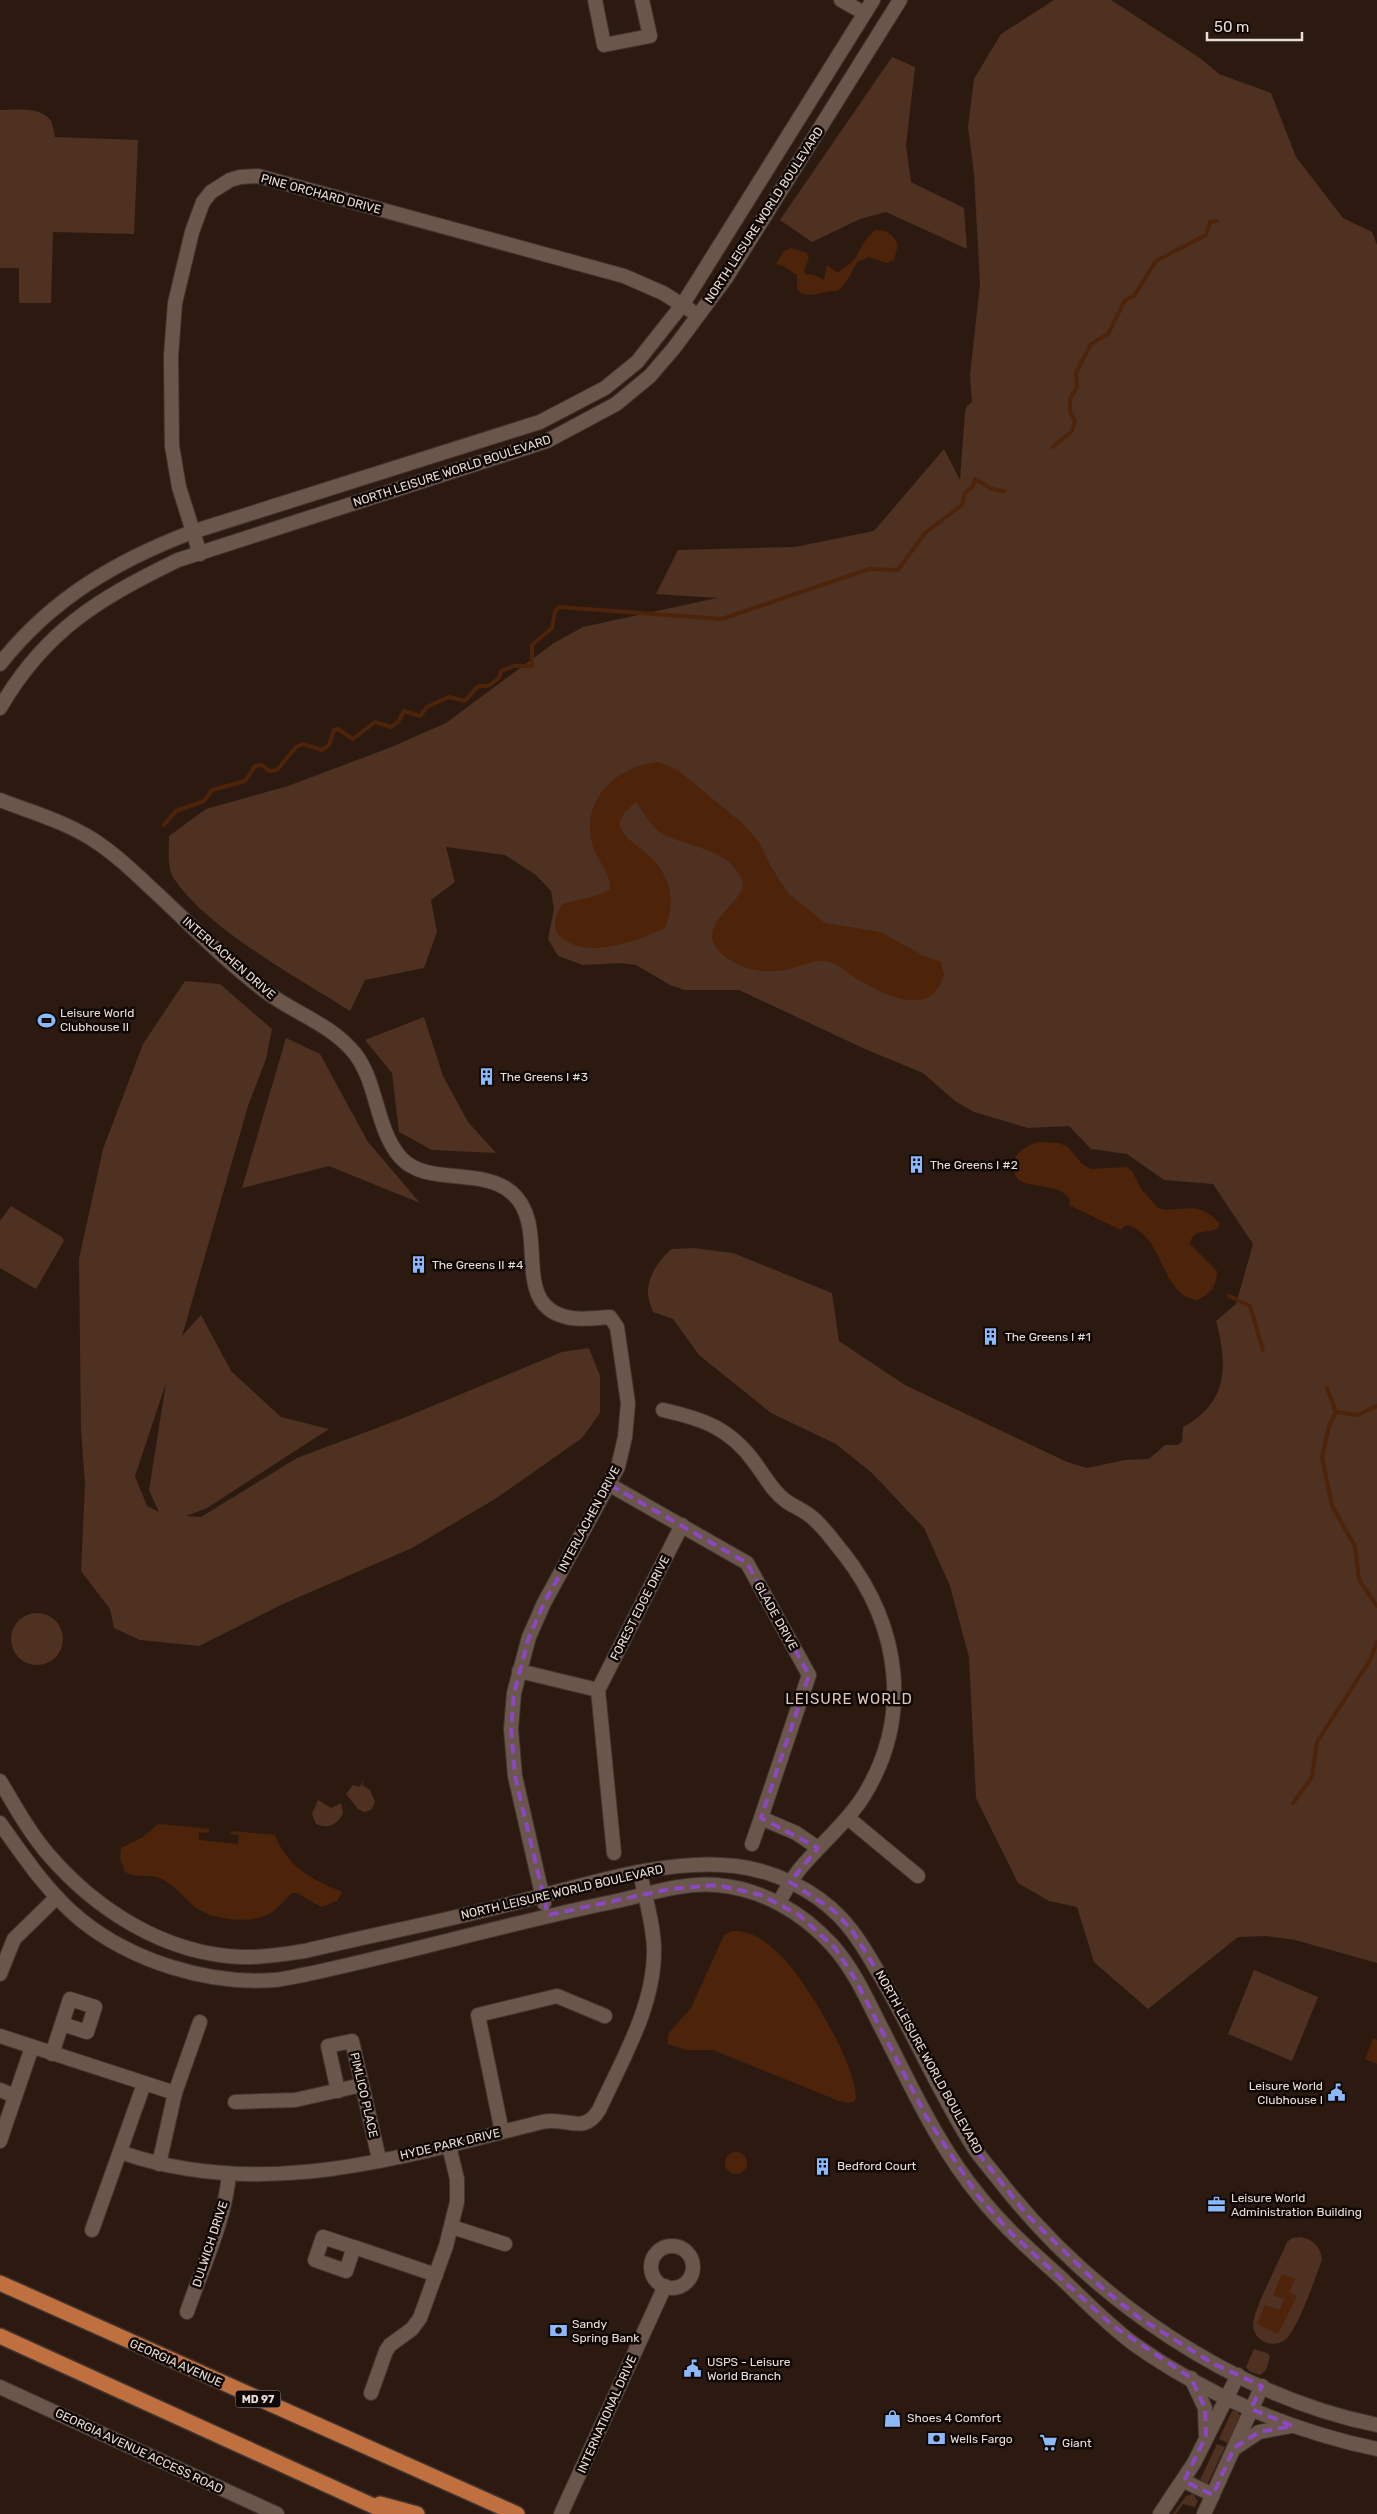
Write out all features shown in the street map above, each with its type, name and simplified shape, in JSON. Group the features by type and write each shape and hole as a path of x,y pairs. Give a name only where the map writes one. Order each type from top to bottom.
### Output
{"main road":[{"name":"GEORGIA AVENUE","path":"0,2283 517,2514"},
{"path":"0,2336 391,2514"},
{"path":"354,2497 417,2514"}],"street":[{"path":"595,0 604,45 650,36 642,0"},
{"path":"841,0 864,13"},
{"name":"NORTH LEISURE WORLD BOULEVARD","path":"0,664 35,624 75,591 142,552 192,532 540,422 605,388 637,362 683,304 873,0"},
{"name":"NORTH LEISURE WORLD BOULEVARD","path":"0,708 32,661 50,642 82,613 129,584 178,560 547,441 616,404 650,376 699,316 726,278 900,0"},
{"name":"PINE ORCHARD DRIVE","path":"200,554 179,487 172,446 171,356 175,303 192,232 203,202 211,192 230,180 258,176 624,276 683,304 699,316"},
{"name":"INTERLACHEN DRIVE","path":"0,800 62,823 94,840 130,869 246,976 281,1003 330,1029 341,1039 362,1065 391,1144 402,1159 427,1171 492,1182 510,1192 520,1202 527,1216 532,1243 533,1283 542,1304 570,1318 610,1318 617,1327 626,1380 627,1417 622,1454 610,1485 544,1603 529,1636 519,1671 511,1729 515,1776 548,1915"},
{"path":"663,1410 706,1421 730,1436 750,1455 771,1487 785,1500 809,1515 824,1530 856,1569 872,1594 890,1647 894,1670 894,1705 883,1762 862,1799 848,1818 818,1848 790,1882 779,1902"},
{"name":"GLADE DRIVE","path":"610,1485 747,1563 809,1676 752,1844"},
{"name":"FOREST EDGE DRIVE","path":"598,1690 682,1525"},
{"path":"519,1671 598,1690 614,1853"},
{"name":"NORTH LEISURE WORLD BOULEVARD","path":"0,1781 28,1828 48,1853 94,1898 119,1917 150,1933 176,1944 217,1955 260,1957 305,1951 671,1866 719,1864 752,1868 790,1882 833,1910 851,1929 897,2003 975,2149 1027,2215 1088,2275 1138,2317 1212,2363 1262,2386 1344,2418 1377,2425"},
{"path":"761,1818 796,1833 818,1848"},
{"path":"848,1818 918,1876"},
{"name":"NORTH LEISURE WORLD BOULEVARD","path":"0,1823 28,1862 57,1897 80,1919 104,1937 142,1955 184,1970 241,1980 274,1980 308,1974 548,1915 670,1888 717,1885 761,1895 779,1902 818,1930 835,1948 855,1979 927,2118 978,2196 1012,2234 1134,2343 1191,2378 1251,2409 1293,2426 1340,2441 1377,2449"},
{"name":"HYDE PARK DRIVE","path":"120,2152 159,2164 193,2171 252,2176 316,2172 449,2146 553,2119 577,2125 583,2124 595,2116 599,2110 640,2020 651,1986 654,1950 652,1929 640,1872"},
{"path":"0,1974 3,1954 14,1939 25,1926 57,1897"},
{"path":"502,2132 478,2015 557,1996 605,2016"},
{"path":"159,2164 175,2093 200,2022"},
{"path":"52,2054 62,2024"},
{"path":"0,2036 175,2093"},
{"name":"PIMLICO PLACE","path":"338,2091 328,2046 352,2041 379,2159"},
{"path":"0,2141 32,2047"},
{"path":"92,2230 144,2084"},
{"path":"235,2102 294,2100 362,2085"},
{"path":"0,2090 15,2096"},
{"path":"371,2393 390,2344 412,2329 420,2318 452,2227 457,2202 457,2178 449,2146"},
{"name":"DULWICH DRIVE","path":"187,2312 222,2210 229,2174"},
{"path":"452,2227 505,2244"},
{"path":"354,2247 436,2275"},
{"name":"INTERNATIONAL DRIVE","path":"561,2514 665,2286"},
{"path":"1160,2514 1184,2481 1206,2436 1217,2421 1238,2375"},
{"path":"1191,2378 1205,2408 1206,2436"},
{"path":"1204,2514 1262,2386"},
{"name":"GEORGIA AVENUE ACCESS ROAD","path":"0,2387 277,2514"},
{"path":"1234,2448 1259,2432 1293,2426"},
{"path":"1184,2481 1213,2494"}],"highlighted area":[{"path":"610,1485 747,1563 809,1675 761,1818 818,1848 790,1882 833,1910 851,1929 897,2003 975,2149 1027,2215 1100,2286 1138,2317 1212,2363 1262,2386 1251,2409 1293,2426 1259,2432 1234,2448 1213,2495 1184,2481 1206,2436 1205,2408 1191,2378 1112,2325 1012,2234 978,2196 927,2118 855,1979 835,1948 799,1915 761,1895 717,1885 670,1889 548,1915 515,1776 511,1729 514,1693 529,1637 544,1603"}],"shaded area":[{"path":"1054,0 1111,0 1200,58 1219,74 1271,93 1296,157 1343,218 1372,232 1377,245 1377,1963 1295,1940 1266,1936 1238,1937 1148,2009 1094,1962 1077,1907 1049,1901 1018,1883 976,1798 969,1657 950,1586 924,1528 872,1473 836,1444 771,1413 699,1355 673,1319 653,1312 648,1298 648,1287 655,1268 672,1249 694,1248 733,1253 832,1293 839,1341 905,1385 1067,1462 1087,1468 1125,1460 1149,1459 1165,1445 1177,1445 1182,1442 1183,1427 1209,1407 1221,1382 1223,1368 1222,1353 1216,1321 1236,1304 1253,1244 1213,1184 1164,1180 1127,1154 1091,1149 1069,1126 1028,1128 974,1112 955,1101 923,1073 865,1049 739,990 685,990 670,985 636,965 621,963 583,965 558,956 548,939 554,909 551,891 536,875 505,855 446,847 455,882 431,900 437,932 424,968 365,980 350,1011 254,951 207,915 187,896 173,877 169,857 169,836 206,809 288,786 389,748 446,723 554,643 583,627 717,598 656,594 678,550 795,547 874,531 944,449 960,480 965,412 967,406 972,402 970,375 980,284 974,174 968,127 974,79 1001,34"},
{"path":"892,57 915,67 906,146 911,182 964,208 967,249 886,212 860,219 812,242 780,220"},
{"path":"0,110 27,110 41,113 51,121 55,137 138,140 134,234 53,232 51,303 19,303 19,268 0,268"},
{"path":"876,230 887,232 896,241 898,245 894,260 887,263 869,257 857,262 847,281 838,291 810,295 800,293 797,289 797,275 776,264 783,252 791,248 807,253 809,259 804,270 805,274 814,275 824,280 827,265 838,273 853,260 866,239"},
{"path":"659,762 679,771 742,823 759,842 770,865 788,893 825,923 881,932 922,955 941,962 944,975 935,992 927,998 918,1000 897,998 876,989 855,978 839,966 826,961 814,962 784,970 765,971 746,968 730,960 722,954 714,943 712,933 716,923 738,896 742,888 742,880 736,869 718,855 663,834 648,820 636,802 624,813 619,824 627,837 654,860 669,887 671,897 669,917 665,928 626,943 597,948 583,947 571,943 560,936 555,924 558,912 563,904 610,889 606,873 593,847 590,830 591,815 596,801 604,789 628,770"},
{"path":"185,981 220,984 272,1029 266,1059 248,1106 182,1336 201,1315 231,1371 281,1417 329,1429 207,1508 186,1516 201,1517 297,1458 406,1417 562,1352 589,1348 600,1376 600,1413 582,1438 495,1499 412,1548 283,1604 199,1646 140,1640 114,1628 110,1609 81,1571 85,1485 81,1429 79,1259 103,1149 143,1044","holes":["166,1383 149,1490 159,1512 147,1506 135,1476"]},
{"path":"424,1017 443,1076 468,1122 496,1153 432,1150 399,1132 392,1073 365,1040"},
{"path":"286,1038 320,1054 368,1142 420,1203 329,1166 242,1188"},
{"path":"1038,1142 1059,1143 1068,1147 1082,1164 1091,1169 1126,1167 1132,1171 1141,1189 1158,1208 1189,1208 1211,1215 1219,1223 1219,1227 1215,1230 1194,1235 1190,1244 1217,1271 1216,1281 1209,1293 1196,1300 1184,1295 1167,1275 1148,1239 1139,1230 1126,1225 1121,1230 1069,1205 1070,1200 1060,1191 1018,1180 1013,1166 1016,1156 1020,1151"},
{"path":"11,1206 62,1237 64,1241 36,1289 0,1268 0,1221"},
{"path":"32,1613 42,1613 56,1620 63,1634 63,1644 56,1658 42,1665 32,1665 22,1661 15,1654 11,1644 11,1634 15,1624 22,1617"},
{"path":"365,1777 362,1785 370,1790 375,1802 371,1810 364,1812 358,1809 346,1794 353,1785 360,1787"},
{"path":"318,1800 331,1808 341,1803 343,1813 332,1825 316,1824 312,1814"},
{"path":"158,1824 275,1835 286,1855 301,1870 310,1877 342,1893 337,1901 321,1907 297,1893 292,1893 269,1914 253,1919 223,1918 205,1913 162,1879 125,1872 120,1858 121,1848 143,1837"},
{"path":"732,1931 754,1935 767,1943 779,1953 805,1986 841,2049 855,2088 855,2101 850,2103 839,2101 713,2050 687,2050 668,2044 668,2034 691,2008 724,1935"},
{"path":"1254,1970 1318,1997 1292,2061 1228,2034"},
{"path":"1373,2038 1377,2040 1377,2064 1365,2059"},
{"path":"736,2152 744,2155 747,2163 744,2171 736,2174 728,2171 725,2163 728,2155"},
{"path":"1292,2238 1309,2239 1315,2244 1320,2250 1322,2259 1306,2302 1291,2333 1281,2342 1270,2344 1256,2335 1253,2324 1254,2317 1287,2242"},
{"path":"1282,2274 1295,2279 1289,2292 1297,2296 1278,2334 1257,2324 1265,2305 1280,2310 1284,2299 1273,2295"},
{"path":"1254,2349 1267,2353 1270,2356 1266,2370 1260,2375 1249,2371 1246,2367"},
{"path":"1237,2410 1240,2416 1228,2443 1219,2439 1232,2411"},
{"path":"1217,2444 1225,2447 1207,2485 1200,2480"},
{"path":"1193,2494 1198,2501 1195,2507 1183,2504 1176,2514 1173,2514 1186,2496"}],"pier":[{"path":"209,1828 231,1830 231,1834 239,1835 238,1844 199,1840 199,1832 209,1833"}],"waterway":[{"path":"1053,447 1072,431 1075,421 1070,411 1070,399 1077,387 1076,373 1091,344 1108,334 1125,300 1134,296 1156,261 1206,235 1210,222 1216,221"},
{"path":"164,825 176,811 204,801 212,790 245,781 255,766 262,765 269,771 277,770 296,747 303,744 322,750 329,745 334,730 338,729 353,739 375,722 391,727 398,722 404,711 420,716 427,707 449,697 465,701 478,686 488,686 499,678 501,671 514,666 532,666 532,645 552,628 555,611 559,607 722,619 869,569 898,570 925,533 962,505 965,493 973,486 975,479 992,489 1004,491"},
{"path":"1229,1296 1250,1306 1263,1350"},
{"path":"1327,1388 1336,1412"},
{"path":"1377,1406 1358,1415 1336,1412 1329,1426 1322,1457 1332,1506 1355,1546 1359,1580 1377,1606"},
{"path":"1293,1803 1312,1777 1317,1742 1370,1660 1377,1642"}],"place":[{"name":"Leisure World Clubhouse II","path":"46,1020"},
{"name":"The Greens I #3","path":"486,1077"},
{"name":"The Greens I #2","path":"916,1165"},
{"name":"The Greens II #4","path":"418,1265"},
{"name":"The Greens I #1","path":"991,1337"},
{"name":"Leisure World Clubhouse I","path":"1337,2093"},
{"name":"Bedford Court","path":"823,2166"},
{"name":"Leisure World Administration Building","path":"1217,2205"},
{"name":"Sandy Spring Bank","path":"558,2331"},
{"name":"USPS - Leisure World Branch","path":"693,2369"},
{"name":"Shoes 4 Comfort","path":"893,2418"},
{"name":"Wells Fargo","path":"936,2439"},
{"name":"Giant","path":"1048,2443"}],"district":[{"name":"LEISURE WORLD","path":"849,1699"}]}
